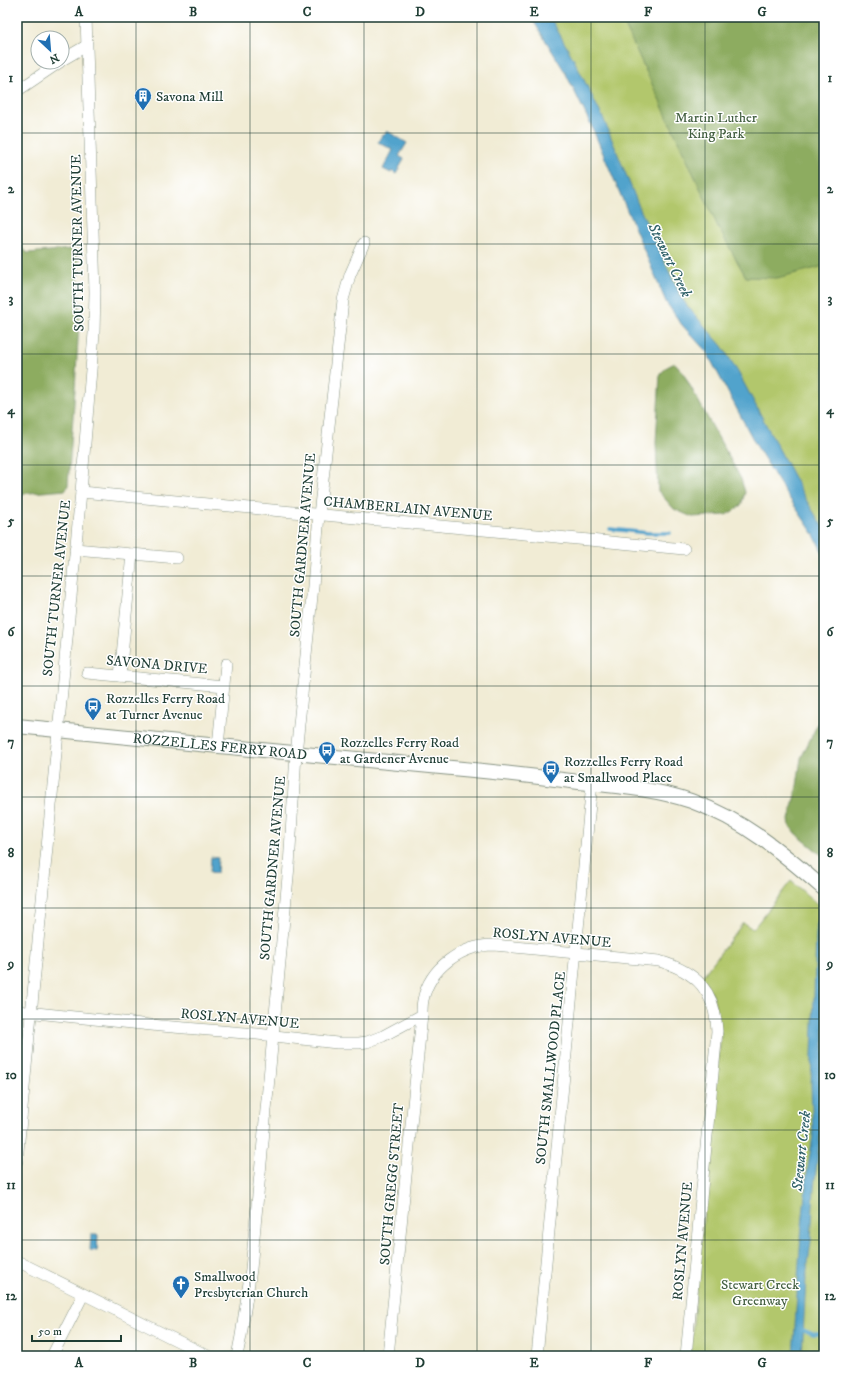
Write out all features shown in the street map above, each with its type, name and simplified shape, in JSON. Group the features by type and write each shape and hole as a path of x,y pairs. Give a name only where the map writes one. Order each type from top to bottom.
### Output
{"street":[{"name":"SOUTH TURNER AVENUE","path":"17,1160 81,492 95,306 86,17"},
{"path":"70,56 86,46"},
{"path":"17,91 48,70"},
{"name":"SOUTH GARDNER AVENUE","path":"237,1356 242,1336 250,1270 291,840 296,754 312,601 319,515 343,300 352,270 364,243"},
{"name":"CHAMBERLAIN AVENUE","path":"81,492 684,549"},
{"path":"75,549 177,558"},
{"path":"120,676 132,554"},
{"path":"218,746 226,664"},
{"name":"SAVONA DRIVE","path":"87,673 224,686"},
{"name":"ROZZELLES FERRY ROAD","path":"17,726 481,771 634,788 669,795 691,801 720,813 765,840 824,889"},
{"name":"SOUTH SMALLWOOD PLACE","path":"537,1356 592,783"},
{"name":"ROSLYN AVENUE","path":"17,1011 338,1043 359,1043 382,1036 422,1015 427,988 435,974 445,963 458,953 486,945 659,961 675,966 689,973 698,981 712,1003 716,1017 717,1039 686,1356"},
{"name":"SOUTH GREGG STREET","path":"388,1356 422,1015"},
{"path":"17,1262 208,1356"},
{"path":"52,1356 83,1295"}],"green space":[{"name":"Martin Luther King Park","path":"540,17 824,17 824,543 677,303"},
{"path":"621,17 824,17 824,266 777,278 746,277 719,229"},
{"path":"17,230 23,250 28,253 71,249 75,251 78,257 79,323 68,485 66,490 17,494"},
{"path":"675,363 682,371 741,479 745,492 741,506 726,515 692,517 674,509 658,491 656,442 660,374 667,367"},
{"path":"824,654 824,857 795,833 790,826 789,820 797,786 801,758 820,719 823,692"},
{"name":"Stewart Creek Greenway","path":"791,881 824,910 824,1356 690,1356 721,1034 713,995 702,977 743,923 753,929"}],"water":[{"path":"531,17 550,17 574,60 604,120 640,209 681,297 722,346 738,372 805,498 824,529 824,555 813,533 783,489 756,445 706,351 682,325 666,302 591,125 565,72"},
{"path":"387,131 407,143 399,156 404,159 396,174 392,171 391,173 383,169 393,150 378,142 382,135 384,135"},
{"path":"211,857 218,858 217,873 210,872"},
{"path":"824,915 822,1117 814,1188 811,1241 806,1278 802,1356 793,1356 800,1248 807,1173 813,1136 811,1085 816,935 817,923"},
{"path":"91,1235 98,1235 97,1251 90,1250"}],"waterway":[{"path":"610,529 648,533 670,533"},
{"path":"801,1329 813,1334 823,1334"}],"place":[{"name":"Savona Mill","path":"143,111"},
{"name":"Rozzelles Ferry Road at Turner Avenue","path":"93,721"},
{"name":"Rozzelles Ferry Road at Gardener Avenue","path":"327,765"},
{"name":"Rozzelles Ferry Road at Smallwood Place","path":"551,784"},
{"name":"Smallwood Presbyterian Church","path":"181,1299"}],"water label":[{"name":"Stewart Creek","path":"670,260"},
{"name":"Stewart Creek","path":"801,1151"}]}
